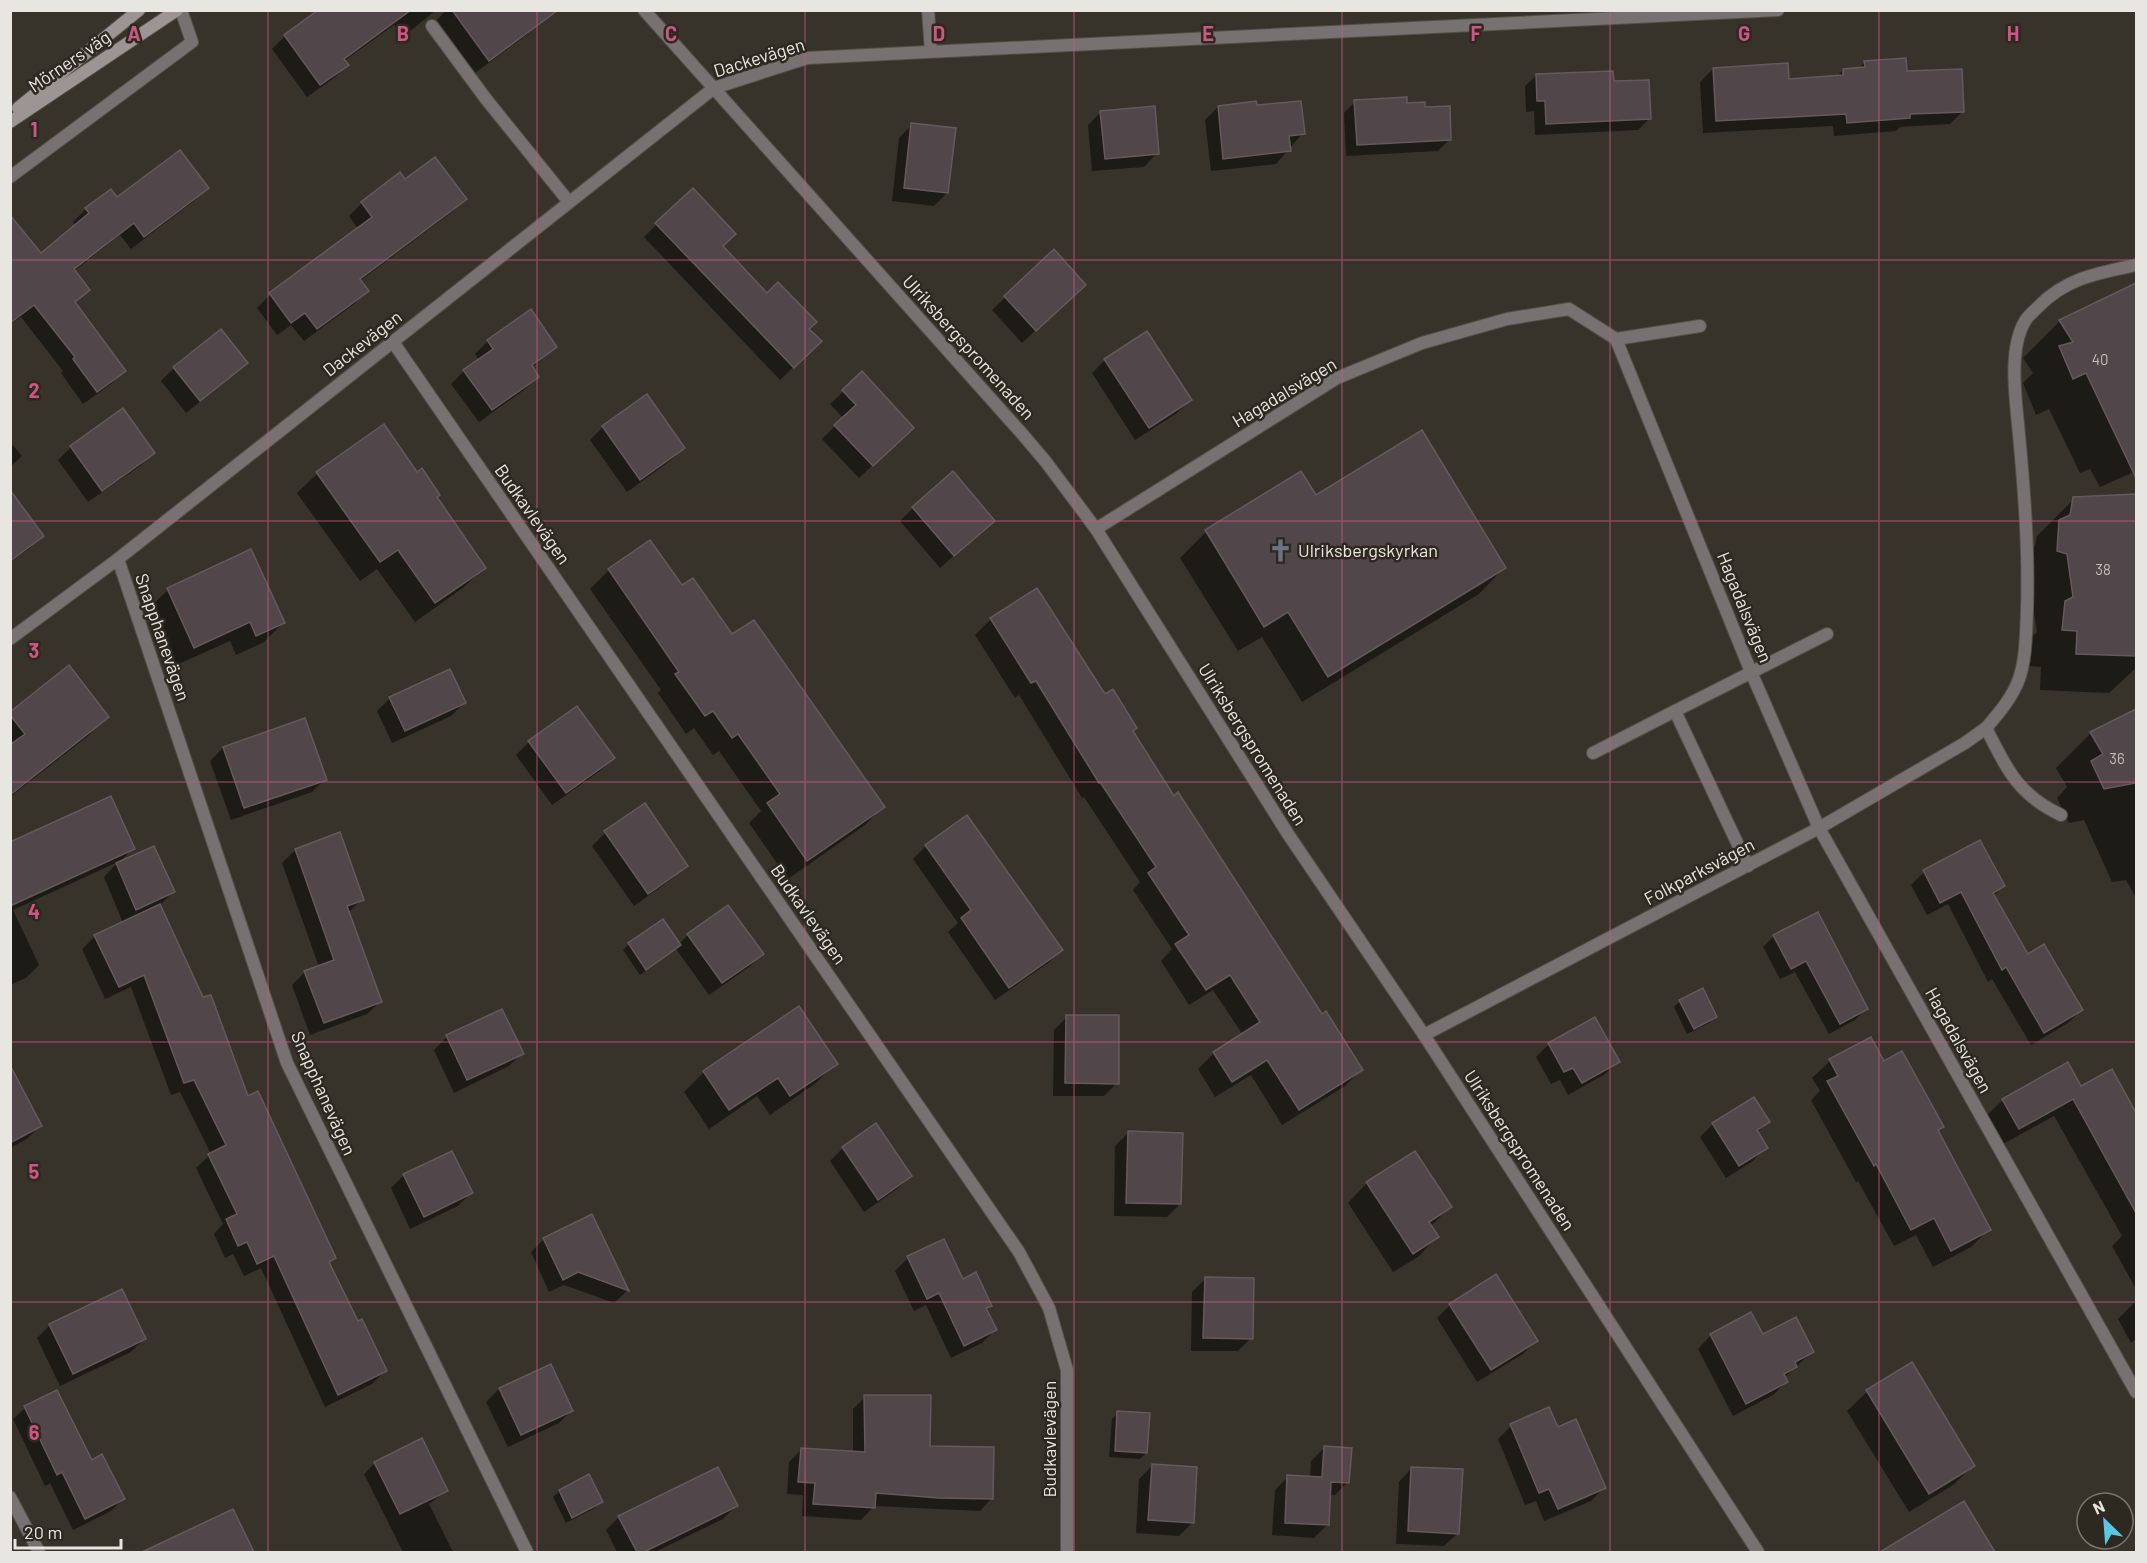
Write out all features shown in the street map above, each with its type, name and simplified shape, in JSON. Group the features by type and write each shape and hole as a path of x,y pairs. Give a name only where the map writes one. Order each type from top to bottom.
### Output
{"main road":[{"name":"Mörners väg","path":"10,114 138,10"},
{"name":"Mörners väg","path":"10,122 177,10"}],"street":[{"path":"10,177 192,42 181,10"},
{"name":"Ulriksbergspromenaden","path":"644,10 1024,436 1096,529 1288,834 1424,1035 1758,1552"},
{"path":"928,10 931,51"},
{"name":"Dackevägen","path":"10,639 118,559 714,88 807,58 1778,10"},
{"path":"432,26 486,99 570,202"},
{"name":"Folkparksvägen","path":"1424,1035 1819,828 1965,743 1986,728 2008,702 2019,678 2026,633 2027,534 2016,400 2018,342 2026,320 2046,299 2066,285 2092,274 2136,265"},
{"name":"Hagadalsvägen","path":"1096,529 1337,378 1422,343 1507,319 1569,309 1616,339 1751,672 1819,828 2136,1392"},
{"path":"1616,339 1700,326"},
{"name":"Budkavlevägen","path":"393,342 1019,1252 1049,1308 1067,1370 1067,1552"},
{"name":"Snapphanevägen","path":"118,559 287,1063 527,1552"},
{"path":"1593,753 1827,634"},
{"path":"1675,711 1748,866"},
{"path":"1986,728 2006,768 2022,790 2043,807 2061,815"},
{"path":"10,1497 39,1552"}],"building":[{"path":"318,10 411,10 344,59 349,65 320,85 284,35"},
{"path":"452,10 558,10 489,61"},
{"path":"1906,58 1907,71 1962,69 1964,112 1910,114 1910,118 1847,123 1846,114 1716,121 1713,68 1788,63 1789,79 1843,75 1843,69 1865,67 1864,61"},
{"path":"1613,71 1614,81 1649,80 1651,119 1546,124 1545,101 1537,101 1536,74"},
{"path":"1407,97 1407,103 1425,102 1425,107 1450,106 1451,140 1357,145 1354,100"},
{"path":"1256,101 1257,105 1301,101 1305,134 1289,136 1291,151 1223,159 1218,106"},
{"path":"1155,106 1159,154 1105,159 1100,111"},
{"path":"911,123 956,128 948,193 904,188"},
{"path":"180,150 209,188 144,237 134,223 74,269 90,290 75,302 126,371 97,392 73,359 75,357 34,305 10,323 10,215 41,253 89,213 85,208 111,189 117,197"},
{"path":"435,157 467,199 360,279 369,291 317,329 305,313 291,323 269,293 372,217 361,202 400,172 405,179"},
{"path":"693,188 736,234 723,246 767,293 778,282 817,322 809,329 822,341 794,368 655,223"},
{"path":"1054,249 1086,285 1036,331 1004,296"},
{"path":"2136,283 2136,478 2086,373 2073,379 2059,346 2073,342 2059,320"},
{"path":"531,309 557,347 532,365 539,377 492,410 463,370 493,349 487,340"},
{"path":"221,329 248,363 200,401 173,367"},
{"path":"1147,331 1192,400 1149,428 1104,359"},
{"path":"862,371 914,428 873,466 834,425 856,405 842,390"},
{"path":"647,394 685,448 640,480 602,426"},
{"path":"123,408 155,453 102,491 70,446"},
{"path":"384,424 417,472 422,468 440,495 437,497 486,568 435,603 398,550 380,562 316,472"},
{"path":"1422,430 1506,568 1328,677 1288,612 1264,627 1205,530 1301,471 1316,495"},
{"path":"953,471 995,521 954,556 912,507"},
{"path":"10,490 44,536 10,561"},
{"path":"2136,494 2136,656 2076,654 2077,631 2062,630 2065,601 2073,597 2067,554 2057,551 2059,520 2070,515 2073,497"},
{"path":"650,540 682,585 693,578 732,634 754,620 885,807 807,861 767,803 780,794 738,734 732,738 713,711 705,716 675,674 679,672 608,569"},
{"path":"251,549 285,623 256,636 250,622 194,648 167,588"},
{"path":"1037,588 1105,694 1113,689 1137,728 1133,731 1174,796 1178,792 1322,1014 1326,1011 1363,1070 1299,1110 1267,1060 1232,1082 1213,1052 1260,1022 1230,975 1206,990 1175,944 1189,935 1148,873 1156,867 1099,783 1036,681 1031,683 990,618"},
{"path":"69,665 109,717 10,795 10,745 25,734 10,712"},
{"path":"450,669 466,703 405,731 389,697"},
{"path":"577,706 615,758 566,793 528,741"},
{"path":"2136,709 2136,783 2104,789 2091,761 2103,754 2090,732"},
{"path":"305,718 327,780 244,808 223,747"},
{"path":"111,796 135,849 10,906 10,842"},
{"path":"645,803 688,866 648,894 604,831"},
{"path":"967,815 1063,950 1009,988 961,918 971,910 925,845"},
{"path":"340,832 364,900 347,906 382,1002 324,1023 304,971 334,960 295,849"},
{"path":"1980,840 2005,886 1993,893 2028,954 2044,944 2083,1010 2044,1033 2006,967 2002,970 1961,892 1940,903 1923,870"},
{"path":"154,846 175,892 136,910 116,863"},
{"path":"160,904 203,997 211,995 248,1096 258,1091 336,1258 329,1262 358,1321 362,1319 387,1371 338,1395 274,1256 257,1264 247,1242 238,1246 226,1219 237,1214 208,1154 226,1145 194,1080 184,1083 144,975 119,987 94,935"},
{"path":"728,905 764,954 722,983 687,934"},
{"path":"1818,912 1868,1009 1840,1024 1806,961 1791,969 1773,935"},
{"path":"663,919 681,945 646,970 628,943"},
{"path":"1703,988 1717,1017 1694,1029 1679,1000"},
{"path":"799,1006 838,1064 790,1096 778,1078 729,1110 703,1071"},
{"path":"502,1009 524,1054 467,1080 446,1035"},
{"path":"1066,1015 1119,1015 1119,1084 1065,1083"},
{"path":"1595,1017 1620,1062 1582,1083 1573,1068 1564,1072 1548,1043"},
{"path":"1871,1037 1884,1061 1902,1051 1944,1127 1938,1130 1991,1230 1951,1251 1934,1218 1911,1230 1876,1164 1874,1166 1827,1081 1838,1076 1829,1059"},
{"path":"2068,1062 2081,1086 2112,1069 2136,1113 2136,1213 2073,1099 2019,1129 2002,1099"},
{"path":"10,1065 42,1126 10,1143"},
{"path":"1754,1097 1770,1122 1757,1130 1768,1148 1739,1166 1712,1123"},
{"path":"876,1123 912,1176 878,1200 842,1147"},
{"path":"1128,1131 1183,1133 1181,1204 1126,1203"},
{"path":"452,1151 473,1193 424,1217 403,1174"},
{"path":"1415,1151 1452,1207 1429,1222 1439,1237 1413,1254 1366,1182"},
{"path":"592,1214 629,1291 578,1272 563,1280 543,1238"},
{"path":"944,1239 963,1279 976,1272 992,1306 986,1308 997,1330 964,1346 939,1293 927,1299 907,1256"},
{"path":"1496,1274 1538,1341 1491,1370 1449,1304"},
{"path":"1205,1277 1254,1278 1253,1339 1203,1338"},
{"path":"122,1289 146,1339 73,1374 49,1324"},
{"path":"1751,1312 1763,1334 1796,1317 1814,1352 1795,1362 1797,1367 1784,1374 1788,1382 1746,1404 1710,1334"},
{"path":"1912,1362 1975,1466 1929,1494 1866,1390"},
{"path":"551,1364 573,1411 521,1435 499,1388"},
{"path":"57,1390 92,1460 102,1454 125,1499 85,1519 62,1472 57,1475 24,1406"},
{"path":"864,1395 931,1395 930,1446 994,1447 993,1499 876,1493 875,1508 813,1504 815,1483 798,1482 801,1448 865,1452"},
{"path":"1549,1407 1558,1427 1576,1419 1606,1488 1558,1509 1549,1489 1539,1493 1510,1424"},
{"path":"1117,1411 1150,1413 1147,1453 1115,1451"},
{"path":"422,1438 448,1491 400,1514 374,1462"},
{"path":"1324,1446 1352,1448 1349,1483 1331,1482 1329,1525 1285,1523 1287,1475 1322,1477"},
{"path":"1152,1464 1197,1467 1194,1523 1148,1520"},
{"path":"718,1467 738,1506 644,1552 637,1552 618,1516"},
{"path":"1411,1467 1463,1469 1459,1534 1408,1531"},
{"path":"589,1474 603,1502 572,1518 559,1490"},
{"path":"1964,1501 1995,1552 1880,1552"},
{"path":"233,1509 254,1552 142,1552"}],"place":[{"name":"Ulriksbergskyrkan","path":"1280,550"}]}
